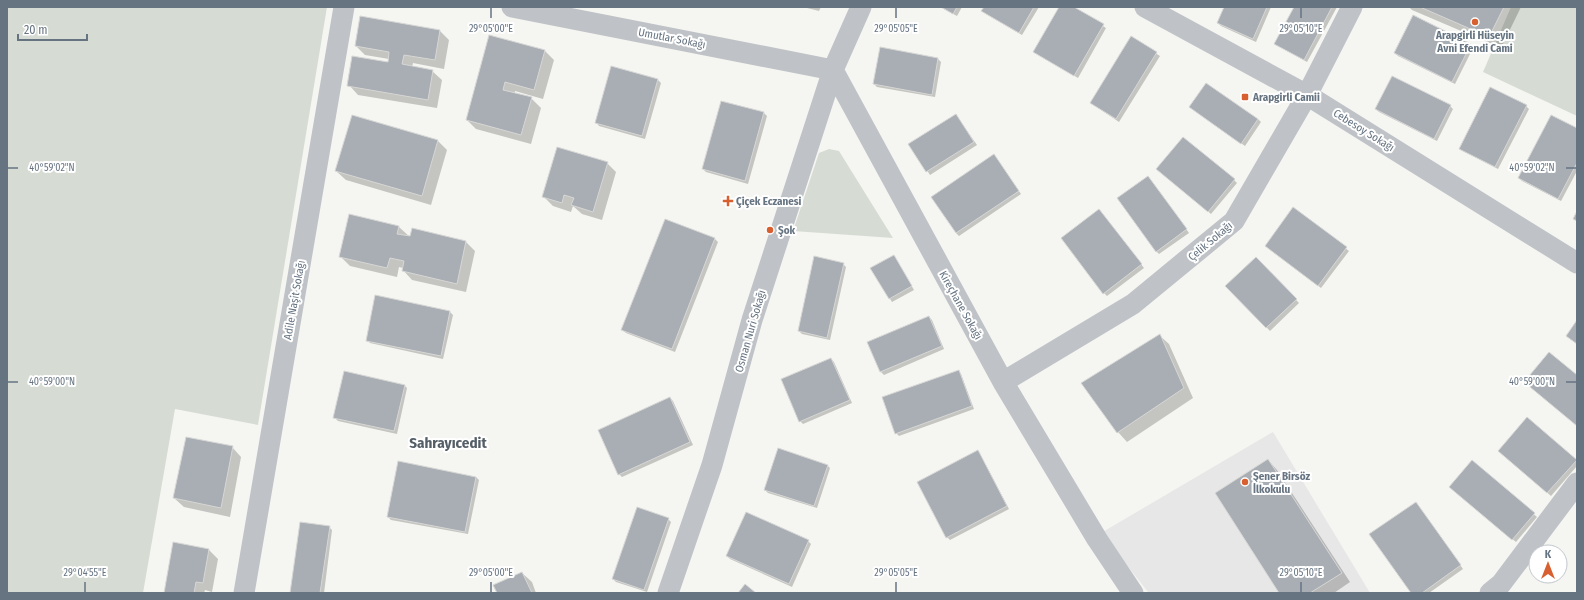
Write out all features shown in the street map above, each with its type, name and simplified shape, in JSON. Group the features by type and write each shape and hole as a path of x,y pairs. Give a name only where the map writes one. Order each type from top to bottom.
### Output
{"street":[{"name":"Adile Naşit Sokağı","path":"244,593 344,7"},
{"name":"Umutlar Sokağı","path":"512,7 833,70"},
{"path":"833,70 861,7"},
{"name":"Cebesoy Sokağı","path":"1145,7 1307,96 1577,263"},
{"name":"Çelik Sokağı","path":"1003,382 1133,304 1234,221 1307,96 1352,7"},
{"name":"Kireçhane Sokağı","path":"833,70 1003,382 1097,539 1133,593"},
{"name":"Osman Nuri Sokağı","path":"668,593 712,465 752,320 833,70"},
{"path":"1502,590 1577,482"}],"shaded area":[{"path":"7,7 327,7 258,425 175,409 143,593 7,593"},
{"path":"1511,7 1577,7 1577,116 1483,72"},
{"path":"829,149 839,151 893,238 793,231 819,153"},
{"name":"Şener Birsöz İlkokulu","path":"1273,432 1370,593 1149,593 1101,533"}],"building":[{"path":"941,7 957,7 953,14"},
{"path":"984,7 1034,7 1019,33 981,11"},
{"path":"1059,7 1074,7 1104,24 1074,76 1033,52"},
{"path":"1224,7 1267,7 1253,39 1217,23"},
{"path":"1294,7 1332,7 1304,60 1274,44"},
{"name":"Arapgirli Hüseyin Avni Efendi Cami","path":"1420,7 1504,7 1489,37"},
{"path":"1413,15 1471,44 1452,82 1394,53"},
{"path":"360,16 440,30 435,60 404,55 402,64 433,70 428,100 347,86 352,56 388,62 389,52 355,46"},
{"path":"489,35 545,50 534,90 505,82 503,90 532,97 521,135 466,120"},
{"path":"1131,36 1157,52 1116,119 1090,103"},
{"path":"880,47 938,58 932,95 873,84"},
{"path":"611,66 658,79 642,136 595,123"},
{"path":"1392,76 1451,105 1434,139 1375,109"},
{"path":"1206,83 1258,119 1241,144 1189,107"},
{"path":"1490,87 1527,105 1495,167 1459,149"},
{"path":"721,101 764,112 745,181 702,169"},
{"path":"956,114 974,142 926,172 908,144"},
{"path":"352,115 438,140 422,196 335,171"},
{"path":"1551,115 1577,128 1577,163 1558,199 1518,178"},
{"path":"1183,137 1235,179 1208,212 1156,169"},
{"path":"557,147 608,162 593,212 571,205 574,198 564,195 562,203 542,197"},
{"path":"994,154 1019,191 956,233 931,197"},
{"path":"1148,176 1187,229 1156,252 1117,198"},
{"path":"1293,207 1347,247 1318,286 1265,246"},
{"path":"1099,209 1142,264 1103,294 1061,238"},
{"path":"1577,211 1577,221 1573,219"},
{"path":"349,214 399,226 397,234 410,236 412,228 466,241 457,284 402,271 404,261 390,258 387,268 339,257"},
{"path":"665,219 715,238 672,349 621,330"},
{"path":"894,255 912,286 889,299 870,268"},
{"path":"814,256 844,263 827,338 798,331"},
{"path":"1256,257 1297,299 1266,328 1225,286"},
{"path":"375,295 450,311 441,356 366,341"},
{"path":"929,316 942,346 880,372 867,342"},
{"path":"1577,320 1577,344 1566,336"},
{"path":"1160,334 1184,388 1117,433 1081,383"},
{"path":"1549,352 1577,375 1577,426 1524,382"},
{"path":"831,358 850,400 799,422 781,379"},
{"path":"959,370 972,406 895,434 882,397"},
{"path":"344,371 405,385 394,431 333,418"},
{"path":"670,397 690,442 618,475 598,430"},
{"path":"1527,417 1577,460 1547,493 1498,451"},
{"path":"186,437 233,446 221,508 173,498"},
{"path":"778,448 828,465 814,506 764,490"},
{"path":"978,450 1007,506 946,538 917,482"},
{"path":"1268,459 1342,573 1310,593 1279,593 1215,493"},
{"path":"1472,460 1535,513 1512,540 1449,487"},
{"path":"398,461 476,477 465,532 387,517"},
{"path":"1416,502 1461,565 1422,593 1411,593 1369,534"},
{"path":"637,507 669,518 644,590 612,579"},
{"path":"746,512 809,540 789,584 726,556"},
{"path":"300,522 330,526 320,593 290,593"},
{"path":"173,542 209,549 203,583 196,582 194,593 164,593"},
{"path":"522,572 532,593 497,593 493,585"},
{"path":"745,584 756,593 738,593"}],"place":[{"name":"Arapgirli Hüseyin Avni Efendi Cami","path":"1475,22"},
{"name":"Arapgirli Camii","path":"1245,97"},
{"name":"Çiçek Eczanesi","path":"728,201"},
{"name":"Şok","path":"770,230"},
{"name":"Şener Birsöz İlkokulu","path":"1245,482"}],"district":[{"name":"Sahrayıcedit","path":"448,443"}]}
